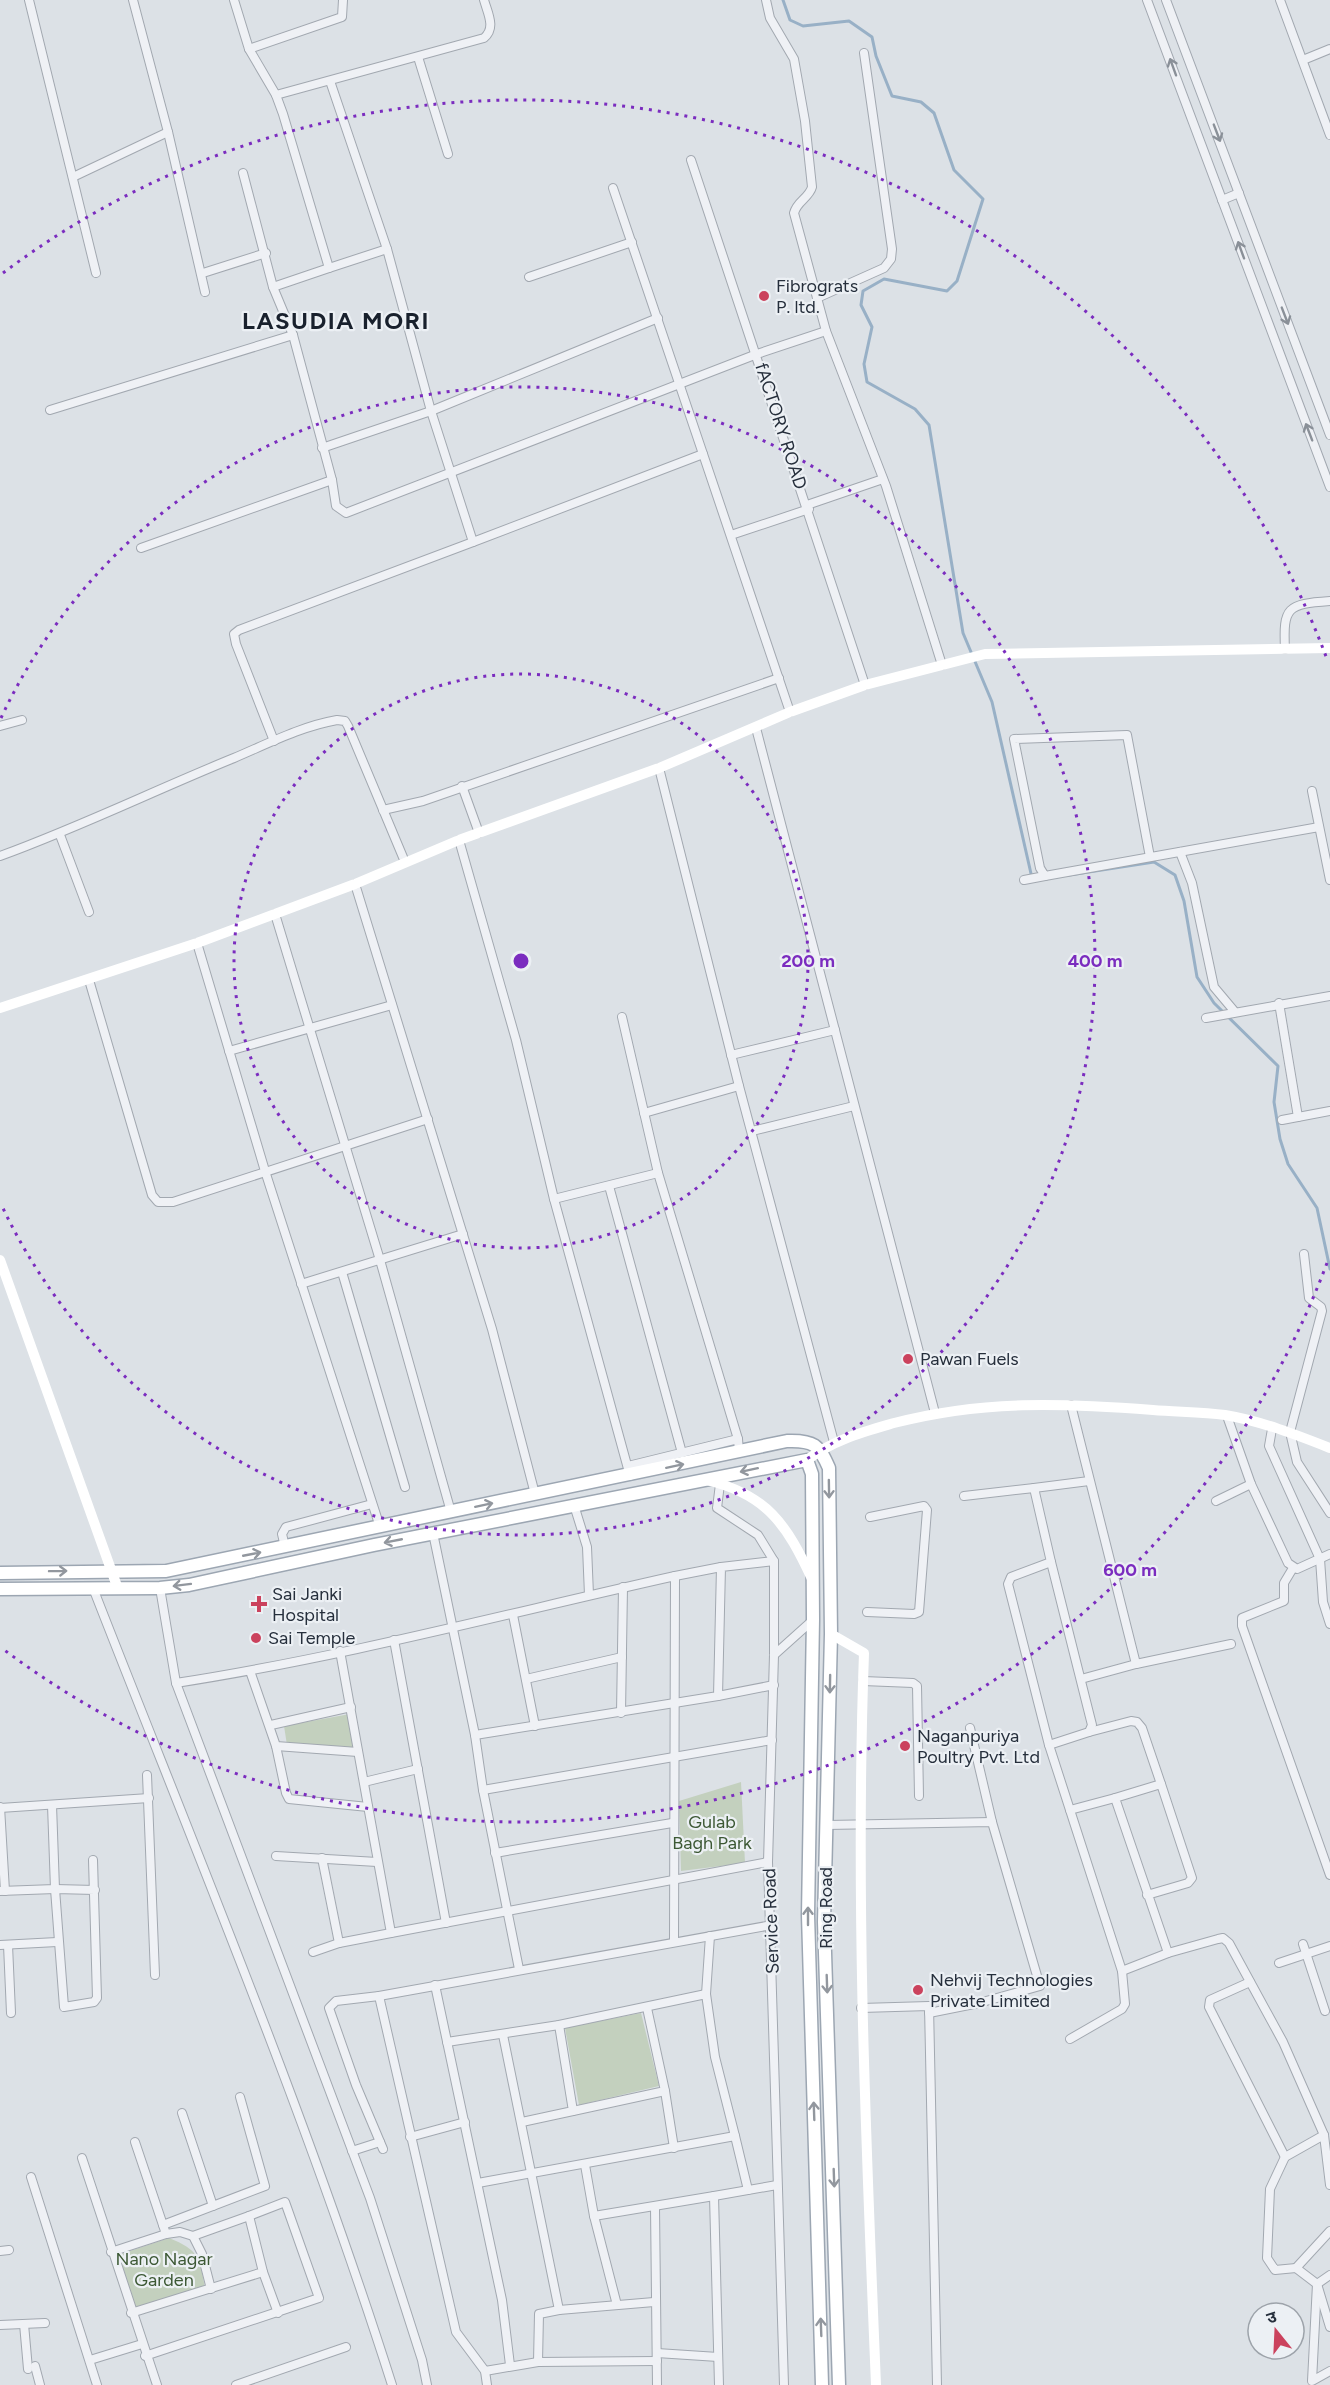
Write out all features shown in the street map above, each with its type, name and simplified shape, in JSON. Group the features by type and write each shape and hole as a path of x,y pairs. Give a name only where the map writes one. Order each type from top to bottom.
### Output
{"main road":[{"path":"0,1573 166,1571 535,1494 738,1445 806,1441 821,1449"},
{"name":"Ring Road","path":"821,1449 829,1468 831,1634 824,1922 839,2385"},
{"path":"0,1589 118,1589 189,1585 433,1533 807,1460"},
{"name":"Ring Road","path":"807,1460 812,1474 814,1582 808,1915 822,2385"}],"street":[{"path":"29,0 96,273"},
{"path":"133,0 168,132 205,292"},
{"path":"234,0 249,49 276,95 329,268"},
{"path":"249,49 342,17 343,0"},
{"path":"276,95 484,38 490,33 491,26 484,0"},
{"path":"766,0 770,18 794,59 805,121 812,187 810,194 795,207 794,213 826,331 883,478 942,664"},
{"path":"1147,0 1330,487"},
{"path":"1166,0 1330,435"},
{"path":"1280,0 1330,135"},
{"path":"1303,60 1330,49"},
{"path":"818,298 884,268 891,259 892,249 864,53"},
{"path":"418,57 448,154"},
{"path":"330,81 387,249 430,411 473,542"},
{"path":"1320,108 1330,105"},
{"path":"73,177 168,132"},
{"name":"fACTORY ROAD","path":"693,163 865,685"},
{"path":"243,173 266,253 273,287 293,335 332,480 336,506 346,513 757,354 826,331"},
{"path":"613,188 790,712"},
{"path":"1222,201 1239,193"},
{"path":"529,277 632,242"},
{"path":"273,287 387,249"},
{"path":"202,273 266,253"},
{"path":"322,448 430,411 658,318"},
{"path":"50,410 293,335"},
{"path":"274,741 236,644 234,634 239,630 704,454"},
{"path":"731,535 883,478"},
{"path":"141,548 332,480"},
{"path":"1286,649 1283,622 1289,611 1302,604 1330,601"},
{"path":"0,1008 89,980 275,914 355,884 459,840 659,768 790,712 865,685 942,664 985,654 1330,648"},
{"path":"383,810 423,801 663,720 779,678"},
{"path":"0,726 22,720"},
{"path":"0,856 60,834 144,794 274,741 327,722 345,721 405,862"},
{"path":"756,728 935,1413"},
{"path":"1041,877 1014,739 1127,735 1150,857"},
{"path":"659,768 739,1086 834,1442"},
{"path":"462,786 479,833"},
{"path":"1312,791 1330,880"},
{"path":"1026,880 1319,826"},
{"path":"60,834 89,912"},
{"path":"459,840 516,1040 554,1199 629,1471 682,1453 738,1445 658,1173 622,1017"},
{"path":"1180,852 1192,883 1214,987 1232,1012"},
{"path":"355,884 492,1329 535,1494"},
{"path":"275,914 344,1148 380,1260 451,1512"},
{"path":"197,943 265,1171 380,1527"},
{"path":"89,980 152,1195 158,1202 173,1202 428,1119"},
{"path":"1206,1018 1278,1003 1330,996"},
{"path":"1278,1003 1298,1117"},
{"path":"229,1051 392,1005"},
{"path":"731,1054 834,1030"},
{"path":"644,1113 739,1086"},
{"path":"752,1131 854,1106"},
{"path":"1282,1120 1330,1111"},
{"path":"554,1199 658,1173"},
{"path":"609,1186 682,1453"},
{"path":"301,1284 463,1234"},
{"path":"1304,1254 1309,1298 1321,1307 1322,1311 1290,1432 1297,1462 1330,1513"},
{"path":"0,1260 118,1589"},
{"path":"342,1272 405,1487"},
{"path":"807,1460 834,1442 935,1413 1004,1404 1071,1405 1227,1416 1290,1432 1330,1448"},
{"path":"1071,1405 1136,1664"},
{"path":"1227,1416 1251,1484 1278,1544 1293,1568"},
{"path":"1272,1429 1269,1446 1320,1559 1323,1602 1330,1624"},
{"path":"704,1480 750,1496 773,1514 784,1526 814,1582"},
{"path":"964,1496 1089,1481"},
{"path":"176,1683 250,1671 513,1616 589,1595 675,1576 774,1560 758,1535 717,1508 720,1484"},
{"path":"1216,1501 1251,1484"},
{"path":"1034,1488 1092,1725 1089,1732"},
{"path":"285,1547 282,1534 286,1527 372,1504"},
{"path":"574,1505 587,1547 589,1595"},
{"path":"867,1612 914,1614 919,1612 927,1510 924,1506 870,1517"},
{"path":"433,1533 454,1628 506,1911 519,1969"},
{"path":"1330,1554 1293,1568 1284,1583 1284,1600 1242,1618 1242,1626 1330,1875"},
{"name":"Service Road","path":"774,1560 774,1686 768,1862 772,1925 784,2385"},
{"path":"1051,1562 1011,1577 1008,1584 1049,1745 1122,1971 1125,2004 1122,2009 1070,2039"},
{"path":"718,1696 721,1567"},
{"path":"674,1941 672,1757 675,1576"},
{"path":"621,1713 623,1587"},
{"path":"93,1588 262,2014 343,2232 392,2385"},
{"path":"160,1588 176,1683 370,2198 422,2360 427,2385"},
{"path":"513,1616 535,1726"},
{"path":"774,1655 813,1619"},
{"path":"831,1634 864,1653 860,1824 861,2008 876,2385"},
{"path":"394,1640 446,1923"},
{"path":"1081,1679 1136,1664 1231,1644"},
{"path":"340,1651 391,1933"},
{"path":"526,1679 622,1657"},
{"path":"250,1671 271,1725 286,1793 290,1799 368,1807"},
{"path":"863,1681 913,1683 917,1686 920,1796"},
{"path":"475,1735 673,1705 774,1686"},
{"path":"271,1725 351,1707"},
{"path":"1049,1745 1131,1721 1137,1722 1142,1728 1192,1878 1188,1883 1147,1895"},
{"path":"929,2013 979,2003 1040,1986 992,1822 970,1728"},
{"path":"483,1790 772,1740"},
{"path":"276,1746 358,1752"},
{"path":"364,1782 418,1769"},
{"path":"147,1775 155,1975"},
{"path":"1070,1810 1161,1784"},
{"path":"96,1890 2,1891 0,1807 149,1798"},
{"path":"1115,1798 1168,1953"},
{"path":"52,1804 57,1942 63,2004 68,2007 94,2002 97,1998 96,1890 93,1860"},
{"path":"827,1825 992,1822"},
{"path":"495,1853 672,1823"},
{"path":"276,1856 377,1862"},
{"path":"322,1858 339,1943"},
{"path":"313,1952 339,1943 672,1882 768,1862"},
{"path":"352,2151 382,2145 356,2085 329,2008 336,2001 379,1996 772,1925"},
{"path":"710,1936 706,1994 715,2058 748,2190"},
{"path":"1122,1971 1168,1953 1223,1938 1229,1943 1283,2042 1324,2135 1330,2186"},
{"path":"11,2013 4,1945 57,1942"},
{"path":"1303,1944 1325,2011"},
{"path":"1279,1963 1330,1946"},
{"path":"1250,1982 1210,2000 1209,2007 1285,2157"},
{"path":"435,1986 502,2300 510,2365"},
{"path":"447,2042 559,2025 706,1994"},
{"path":"379,1996 456,2332 485,2371 487,2385"},
{"path":"861,2008 929,2006 937,2385"},
{"path":"647,2008 665,2091 674,2148"},
{"path":"559,2025 573,2111"},
{"path":"502,2035 522,2122 559,2310"},
{"path":"522,2122 665,2091"},
{"path":"163,2225 265,2186 240,2097"},
{"path":"182,2113 213,2206"},
{"path":"410,2137 465,2122"},
{"path":"1324,2135 1285,2157 1270,2189 1268,2258 1275,2270 1296,2268 1330,2231"},
{"path":"478,2183 735,2136"},
{"path":"135,2142 166,2234"},
{"path":"82,2158 131,2313 157,2385"},
{"path":"585,2165 594,2216 617,2305"},
{"path":"30,2176 97,2385"},
{"path":"594,2216 777,2185"},
{"path":"714,2196 719,2385"},
{"path":"111,2252 166,2234 180,2232 193,2236 280,2202 287,2205 319,2298 146,2356"},
{"path":"655,2207 654,2302 657,2385"},
{"path":"249,2216 263,2272 278,2313"},
{"path":"193,2236 202,2254 211,2289"},
{"path":"0,2251 9,2250"},
{"path":"1296,2268 1317,2284 1330,2327"},
{"path":"131,2313 263,2272"},
{"path":"1317,2284 1330,2276"},
{"path":"1312,2383 1317,2284"},
{"path":"538,2362 539,2314 559,2310 654,2302"},
{"path":"0,2325 45,2323"},
{"path":"24,2324 32,2367 40,2385"},
{"path":"90,2360 142,2344"},
{"path":"236,2385 346,2347"},
{"path":"485,2371 538,2362 718,2357"},
{"path":"1312,2383 1330,2371"}],"green space":[{"path":"350,1714 354,1749 287,1745 284,1726"},
{"name":"Gulab Bagh Park","path":"741,1782 745,1863 681,1871 679,1801"},
{"path":"641,2013 659,2086 579,2105 565,2028"},
{"name":"Nano Nagar Garden","path":"169,2238 186,2246 196,2256 205,2287 132,2309 115,2256"}],"waterway":[{"path":"783,0 790,20 803,26 849,21 872,37 876,56 892,96 921,102 934,113 954,170 983,199 957,281 947,291 884,279 863,291 861,305 872,327 864,364 867,382 915,409 929,425 963,633 992,702 1032,878"},
{"path":"1069,875 1154,862 1175,875 1184,901 1197,977 1214,1003 1278,1066 1274,1102 1280,1139 1288,1164 1317,1208 1330,1269"}],"place":[{"name":"Fibrograts P. ltd.","path":"764,296"},
{"name":"Pawan Fuels","path":"908,1359"},
{"name":"Sai Janki Hospital","path":"259,1604"},
{"name":"Sai Temple","path":"256,1638"},
{"name":"Naganpuriya Poultry Pvt. Ltd","path":"905,1746"},
{"name":"Nehvij Technologies Private Limited","path":"918,1990"}],"district":[{"name":"LASUDIA MORI","path":"336,320"}]}
